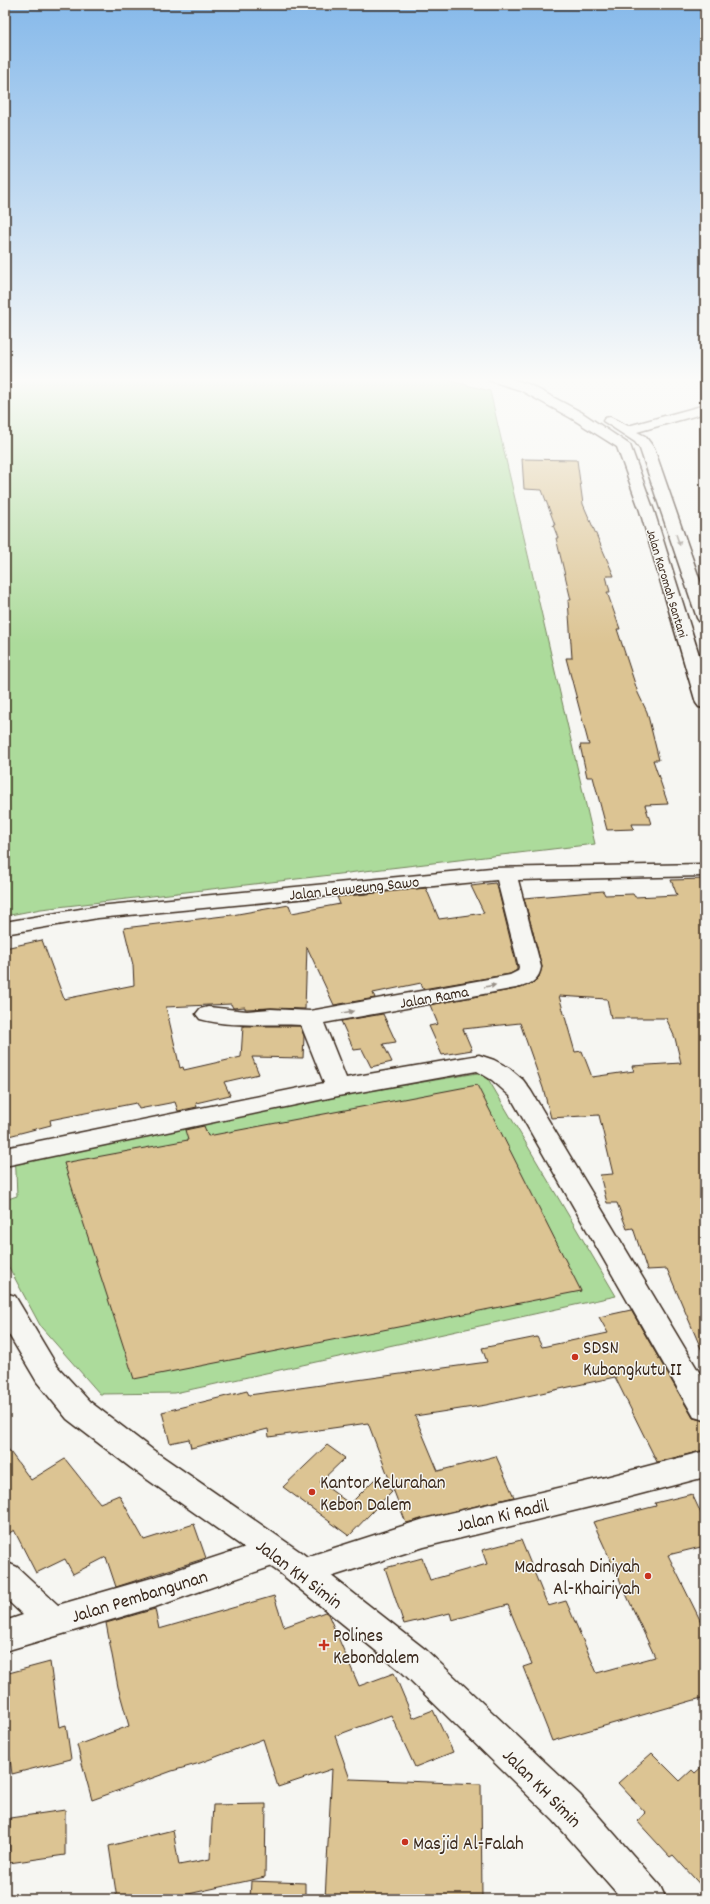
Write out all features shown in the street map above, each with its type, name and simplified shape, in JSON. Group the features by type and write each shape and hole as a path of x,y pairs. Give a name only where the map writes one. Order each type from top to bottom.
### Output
{"street":[{"name":"Jalan Karomah Santani","path":"630,466 646,511 705,703"},
{"name":"Jalan Karomah Santani","path":"653,466 705,618"},
{"path":"646,511 668,512"},
{"path":"686,641 705,642"},
{"name":"Jalan Leuweung Sawo","path":"5,928 98,912 506,873 705,870"},
{"name":"Jalan Rama","path":"310,1018 516,981 529,975 530,967 506,873"},
{"path":"208,1014 247,1018 271,1016 310,1018 338,1088"},
{"path":"5,1156 338,1088 479,1063 493,1068 509,1079 519,1091 705,1408"},
{"name":"Jalan KH Simin","path":"5,1304 47,1374 78,1410 142,1459 302,1572 414,1661 567,1808 647,1899"},
{"name":"Jalan Ki Radil","path":"302,1572 424,1533 606,1490 705,1464"},
{"name":"Jalan Pembangunan","path":"5,1636 156,1592 273,1552"},
{"path":"5,1577 54,1622"}],"green space":[{"path":"5,466 507,466 595,844 41,909 5,916"},
{"path":"484,1072 616,1296 175,1393 100,1394 41,1327 5,1260 5,1200 17,1196 15,1149"}],"building":[{"path":"522,466 578,466 583,504 614,576 606,576 610,592 607,592 620,629 617,629 638,693 647,712 659,760 653,760 668,804 645,805 651,824 632,824 634,829 607,830 593,777 587,777 580,745 589,745 566,658 572,658 568,600 571,600 556,538 558,538 553,525 555,525 542,490 524,489"},
{"path":"705,879 705,1358 667,1269 647,1270 633,1228 627,1229 617,1203 607,1203 600,1175 613,1174 599,1115 551,1118 543,1088 520,1023 463,1029 472,1050 442,1055 429,1026 438,1024 430,1005 521,988 533,983 539,977 542,967 524,898 603,891 605,895 633,894 635,897 677,895 671,880","holes":["559,996 607,999 611,1018 666,1018 675,1038 681,1063 632,1066 634,1071 592,1077 582,1051 575,1052"]},
{"path":"495,883 498,889 517,967 517,970 510,974 423,989 421,983 373,993 375,998 334,1005 307,947 305,1009 245,1009 245,1007 233,1008 231,1004 166,1007 180,1068 183,1067 184,1070 241,1057 243,1026 300,1026 304,1036 303,1058 252,1057 259,1074 224,1082 230,1095 196,1103 197,1107 178,1111 175,1102 139,1109 136,1103 50,1120 51,1125 5,1137 5,948 42,940 64,999 134,985 133,965 124,928 232,915 289,905 292,913 340,904 337,897 426,888 439,919 484,913 471,886"},
{"path":"383,1014 396,1042 383,1044 392,1062 371,1067 362,1049 354,1050 341,1021"},
{"path":"477,1085 581,1291 134,1379 64,1163 188,1140 185,1130 204,1126 208,1136"},
{"path":"631,1310 693,1418 705,1421 705,1450 657,1462 615,1377 486,1405 415,1416 438,1471 496,1456 514,1497 406,1523 368,1423 269,1437 268,1429 191,1448 189,1439 170,1443 162,1412 247,1391 249,1395 487,1362 482,1348 537,1337 542,1347 608,1333 599,1317"},
{"path":"5,1445 31,1480 65,1459 100,1503 119,1495 144,1540 194,1524 206,1558 116,1587 106,1557 73,1574 65,1559 36,1573 14,1530 5,1536"},
{"name":"Kantor Kelurahan Kebon Dalem","path":"327,1445 345,1458 320,1482 350,1504 375,1479 392,1491 349,1536 283,1487"},
{"path":"692,1494 705,1522 705,1546 668,1555 705,1630 705,1697 552,1741 523,1667 532,1664 508,1605 452,1620 450,1613 404,1624 385,1568 422,1558 430,1580 487,1564 482,1550 521,1540 548,1606 566,1601 597,1673 655,1657 593,1522 656,1506 655,1503"},
{"path":"274,1596 284,1627 325,1612 328,1614 359,1686 394,1673 413,1718 433,1710 453,1752 415,1767 391,1715 335,1736 350,1779 481,1784 482,1899 325,1899 332,1769 278,1787 263,1739 200,1763 172,1771 92,1800 77,1745 129,1726 118,1687 106,1623 155,1609 159,1629"},
{"path":"50,1662 59,1727 66,1725 71,1759 12,1774 7,1737 5,1737 5,1674"},
{"path":"652,1753 680,1781 692,1770 695,1773 705,1764 705,1890 673,1855 670,1857 637,1821 646,1813 618,1783"},
{"path":"266,1804 265,1877 184,1895 185,1899 117,1899 109,1846 173,1830 179,1865 210,1859 213,1805"},
{"path":"65,1810 65,1855 9,1863 10,1818"},
{"path":"251,1881 305,1883 305,1899 250,1899"}],"place":[{"name":"SDSN Kubangkutu II","path":"575,1357"},
{"name":"Kantor Kelurahan Kebon Dalem","path":"312,1492"},
{"name":"Madrasah Diniyah Al-Khairiyah","path":"648,1576"},
{"name":"Polines Kebondalem","path":"324,1645"},
{"name":"Masjid Al-Falah","path":"405,1842"}]}
